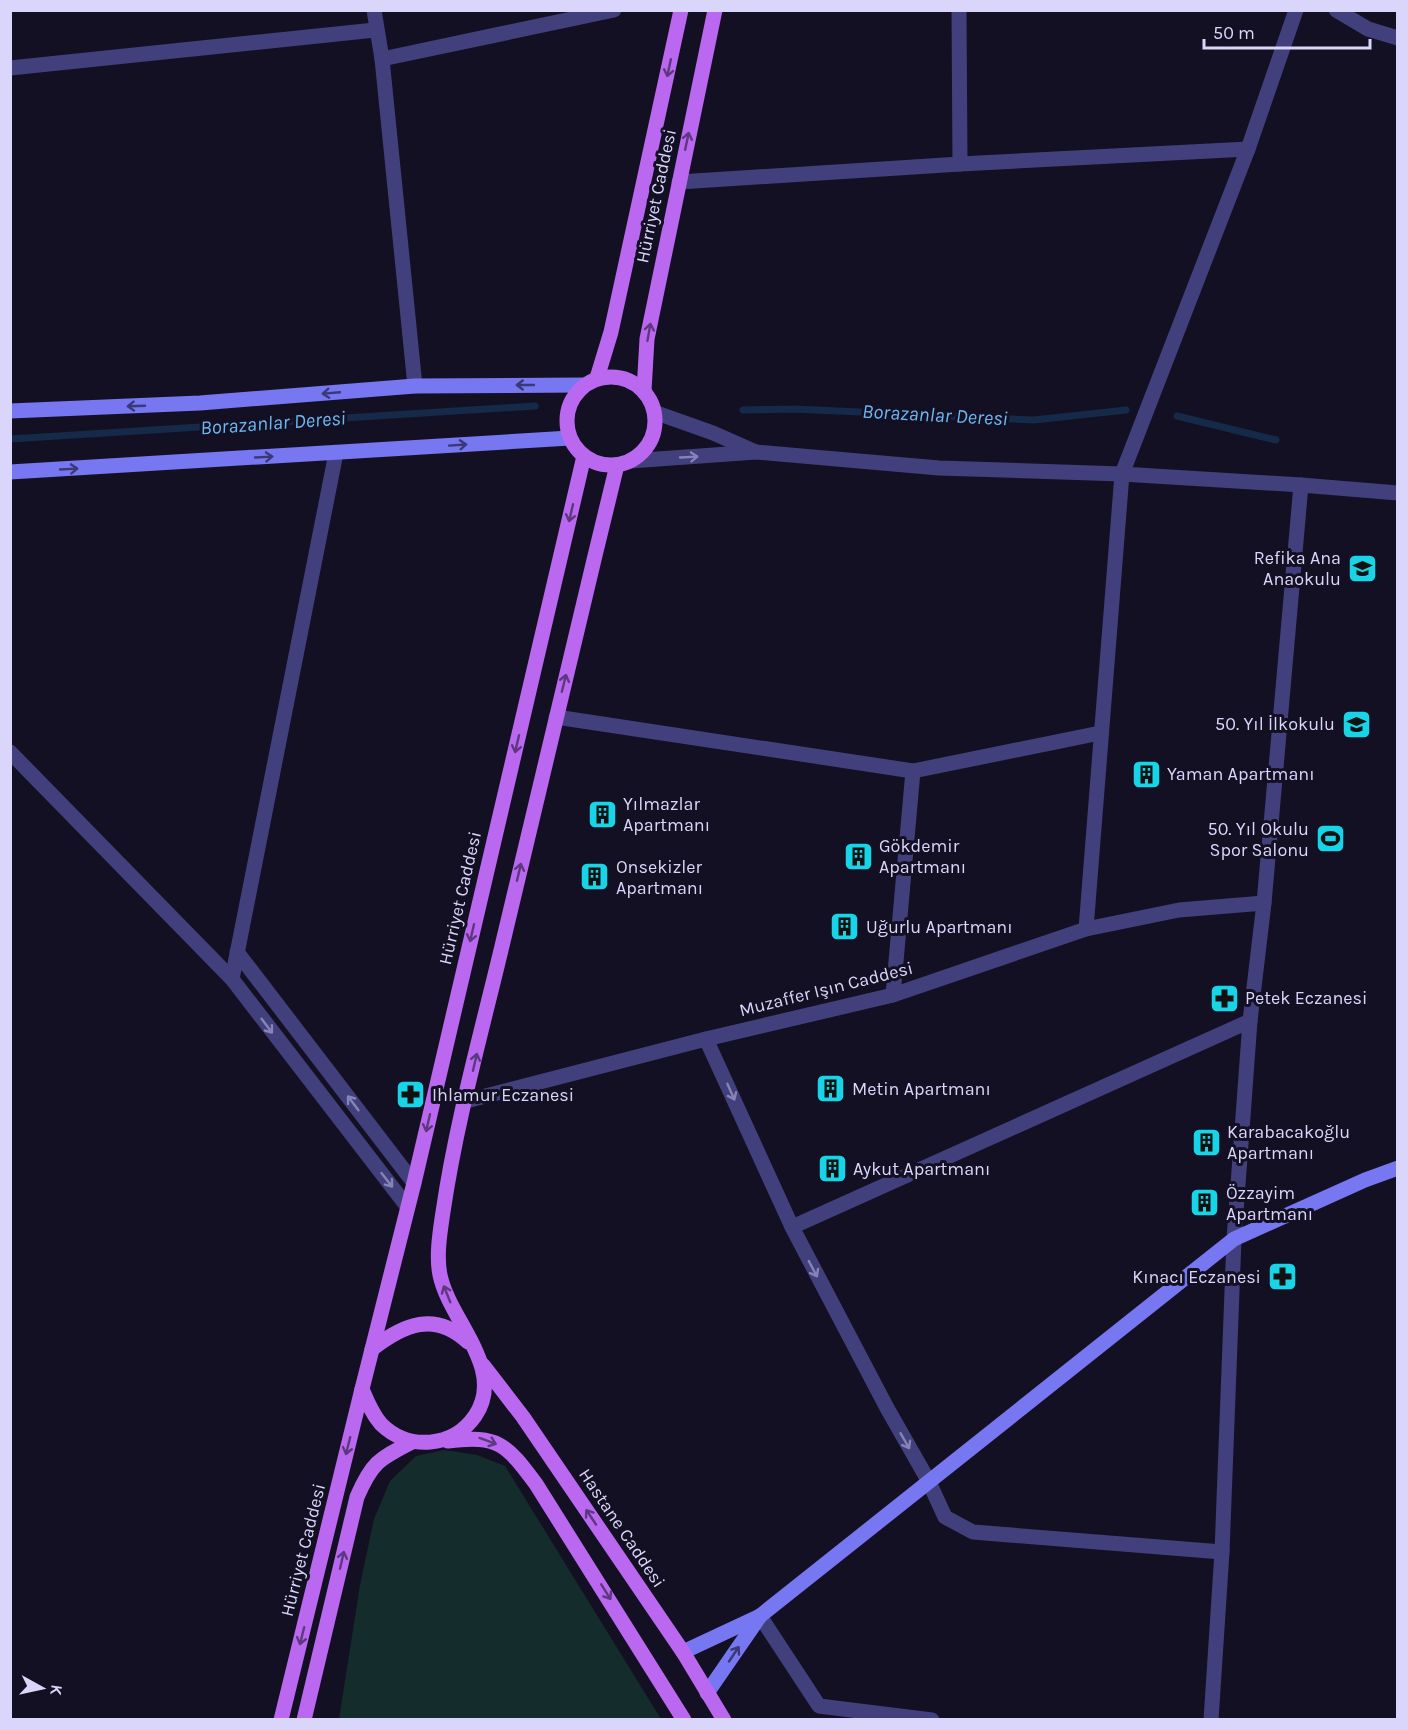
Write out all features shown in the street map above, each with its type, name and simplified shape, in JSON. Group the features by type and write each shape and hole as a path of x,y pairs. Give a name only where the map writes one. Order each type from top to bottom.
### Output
{"main road":[{"name":"Hürriyet Caddesi","path":"591,382 611,332 681,10"},
{"name":"Hürriyet Caddesi","path":"644,391 647,339 715,10"},
{"path":"10,411 200,403 416,386 591,382 622,378 644,391 654,412 655,427 651,441 642,452 623,463 594,462 584,456 570,438 567,424 568,409 574,396 591,382"},
{"path":"10,472 570,438"},
{"name":"Hürriyet Caddesi","path":"281,1719 406,1205 414,1183 584,456"},
{"path":"430,1443 456,1434 476,1415 483,1399 485,1380 481,1363 446,1295 439,1272 443,1211 466,1101 556,717 623,463"},
{"path":"683,1653 760,1616 928,1480 967,1452 1234,1239 1365,1180 1398,1168"},
{"path":"372,1349 405,1327 423,1323 442,1325 459,1334 473,1347"},
{"name":"Hastane Caddesi","path":"481,1363 523,1417 683,1653 724,1719"},
{"path":"362,1389 379,1422 394,1434 412,1442 430,1443 480,1437 504,1447 521,1464 578,1549 684,1719"},
{"path":"304,1719 357,1497 366,1476 379,1459 412,1442"},
{"path":"707,1693 760,1616"}],"street":[{"path":"374,10 375,30 382,59 416,386"},
{"path":"382,59 614,10"},
{"path":"959,10 960,164"},
{"path":"1086,929 1122,474 1248,149 1296,10"},
{"path":"1336,10 1368,28 1398,38"},
{"path":"10,68 375,30"},
{"path":"679,182 1248,149"},
{"path":"654,412 713,433 756,452"},
{"path":"623,463 756,452 939,468 1122,474 1398,493"},
{"path":"232,979 336,453"},
{"path":"1211,1719 1222,1552 1234,1239 1250,1021 1264,903 1301,485"},
{"path":"556,717 913,771 1101,733"},
{"path":"10,752 232,979 406,1205"},
{"path":"893,995 913,771"},
{"name":"Muzaffer Işın Caddesi","path":"466,1101 706,1039 893,995 1086,929 1179,910 1264,903"},
{"path":"237,951 414,1183"},
{"path":"792,1227 1250,1021"},
{"path":"706,1039 792,1227 886,1408 928,1480 945,1518 973,1532 1222,1552"},
{"path":"760,1616 827,1719"},
{"path":"819,1706 932,1719"}],"green space":[{"path":"444,1450 477,1455 505,1466 661,1719 339,1719 360,1585 374,1519 390,1481 416,1456"}],"waterway":[{"name":"Borazanlar Deresi","path":"10,439 535,406"},
{"name":"Borazanlar Deresi","path":"743,410 794,409 1034,420 1126,410"},
{"name":"Borazanlar Deresi","path":"1177,416 1276,440"}],"place":[{"name":"Refika Ana Anaokulu","path":"1362,568"},
{"name":"50. Yıl İlkokulu","path":"1356,724"},
{"name":"Yaman Apartmanı","path":"1146,774"},
{"name":"Yılmazlar Apartmanı","path":"602,814"},
{"name":"50. Yıl Okulu Spor Salonu","path":"1330,839"},
{"name":"Gökdemir Apartmanı","path":"858,856"},
{"name":"Onsekizler Apartmanı","path":"595,877"},
{"name":"Uğurlu Apartmanı","path":"845,927"},
{"name":"Petek Eczanesi","path":"1224,998"},
{"name":"Metin Apartmanı","path":"831,1089"},
{"name":"Ihlamur Eczanesi","path":"411,1095"},
{"name":"Karabacakoğlu Apartmanı","path":"1206,1142"},
{"name":"Aykut Apartmanı","path":"832,1169"},
{"name":"Özzayim Apartmanı","path":"1205,1203"},
{"name":"Kınacı Eczanesi","path":"1282,1277"}]}
